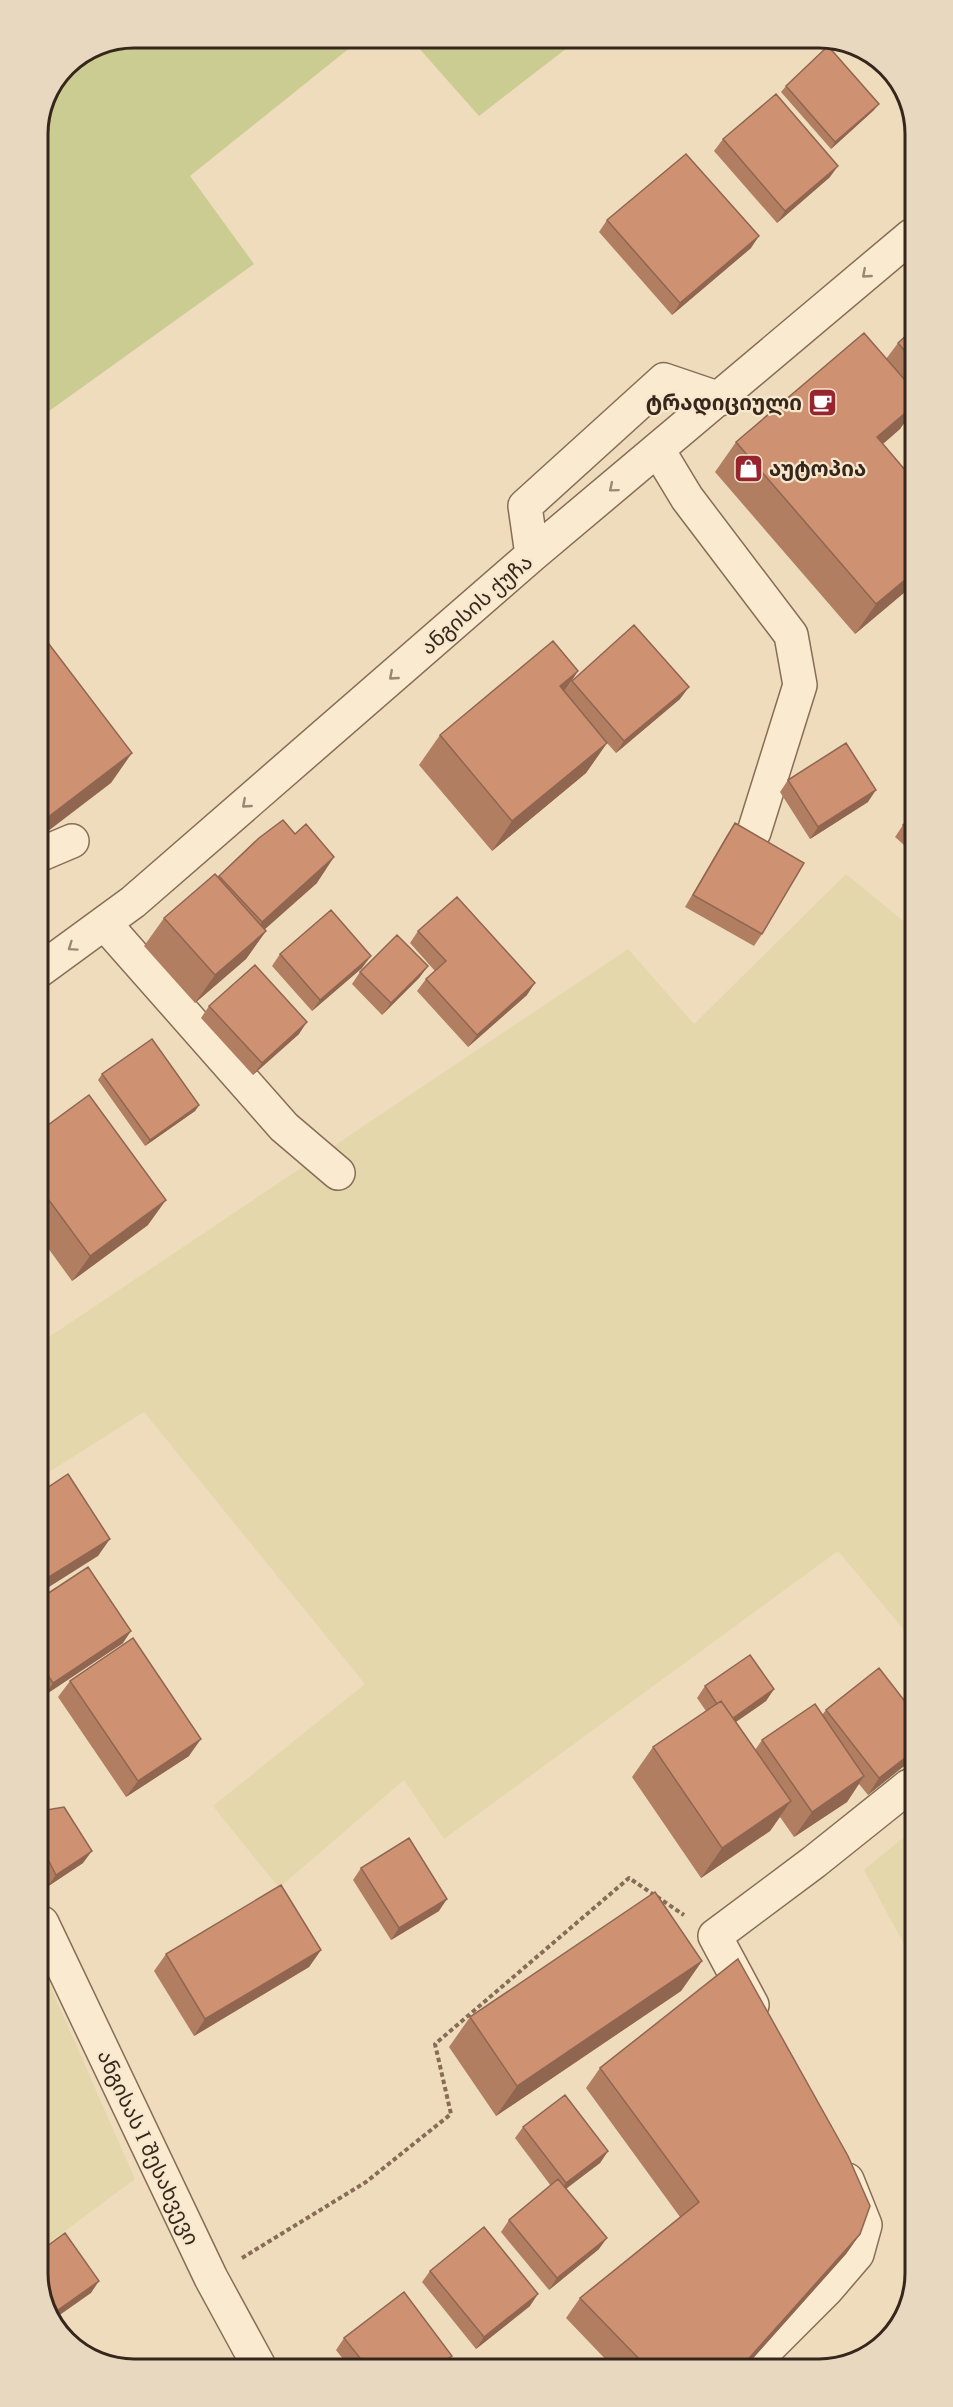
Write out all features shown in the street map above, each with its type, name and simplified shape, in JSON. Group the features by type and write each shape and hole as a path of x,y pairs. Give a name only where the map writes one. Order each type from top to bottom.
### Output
{"street":[{"name":"ანგისის ქუჩა","path":"48,964 133,902 532,555 905,241"},
{"path":"532,555 525,506 664,380 720,399"},
{"path":"658,450 687,498 790,635 800,685 754,832"},
{"path":"48,851 72,841"},
{"path":"105,924 284,1127 338,1173"},
{"path":"768,2033 715,1936 814,1862 905,1789"},
{"name":"ანგისას I შესახვევი","path":"48,1936 211,2278 255,2359"},
{"path":"757,2359 857,2254 865,2225 844,2174 833,2154"}],"path":[{"path":"211,2278 366,2181 451,2114 435,2044 629,1878 715,1936"}],"shaded area":[{"path":"846,874 905,922 905,1631 838,1551 444,1839 404,1780 279,1888 213,1806 365,1684 144,1412 48,1473 48,1338 628,949 694,1024"},
{"path":"905,1836 905,1946 864,1870"},
{"path":"48,1981 135,2179 48,2244"}],"green space":[{"path":"134,48 350,48 190,176 254,264 48,412 48,128 55,101 62,86 73,73 86,62 101,55"},
{"path":"419,48 567,48 479,116"}],"building":[{"path":"826,48 831,49 879,104 835,142 786,86"},
{"path":"776,94 838,166 785,211 723,139"},
{"path":"686,154 759,236 680,303 607,220"},
{"path":"864,333 905,380 905,413 877,437 905,470 905,580 876,604 736,442"},
{"path":"905,337 905,351 898,343"},
{"path":"634,625 689,687 624,741 572,681"},
{"path":"553,641 578,671 560,686 607,743 512,821 440,735"},
{"path":"48,643 132,753 48,817"},
{"path":"846,743 876,790 818,827 788,780"},
{"path":"283,820 295,834 306,824 334,857 262,922 219,876 259,838"},
{"path":"735,823 804,863 762,934 693,895"},
{"path":"215,874 266,931 215,975 164,918"},
{"path":"457,897 535,983 477,1035 426,979 446,961 418,931"},
{"path":"331,910 371,956 320,1000 280,954"},
{"path":"397,935 428,966 391,1003 360,972"},
{"path":"255,965 307,1022 262,1063 209,1006"},
{"path":"152,1039 199,1105 150,1140 102,1074"},
{"path":"89,1095 166,1200 90,1256 48,1199 48,1125"},
{"path":"68,1474 110,1539 48,1578 48,1487"},
{"path":"88,1567 131,1631 53,1683 48,1676 48,1593"},
{"path":"133,1638 201,1739 138,1781 70,1681"},
{"path":"750,1655 774,1689 733,1718 721,1701 717,1704 705,1686"},
{"path":"879,1668 905,1701 905,1758 879,1778 826,1710"},
{"path":"721,1701 791,1801 722,1848 653,1747"},
{"path":"815,1704 864,1776 812,1812 762,1740"},
{"path":"64,1807 92,1851 56,1875 48,1860 48,1810"},
{"path":"409,1838 447,1899 399,1928 361,1868"},
{"path":"281,1885 321,1950 205,2019 166,1954"},
{"path":"655,1892 702,1961 517,2086 470,2017"},
{"path":"738,1959 848,2156 870,2206 860,2234 748,2359 639,2359 580,2298 699,2202 600,2068"},
{"path":"565,2095 608,2151 566,2183 523,2127"},
{"path":"558,2179 607,2238 557,2278 509,2220"},
{"path":"484,2227 538,2294 484,2337 430,2271"},
{"path":"65,2233 99,2281 57,2311 50,2290 48,2246"},
{"path":"404,2292 452,2356 448,2359 361,2359 344,2338"}],"place":[{"name":"ტრადიციული","path":"823,402"},
{"name":"აუტოპია","path":"748,468"}]}
